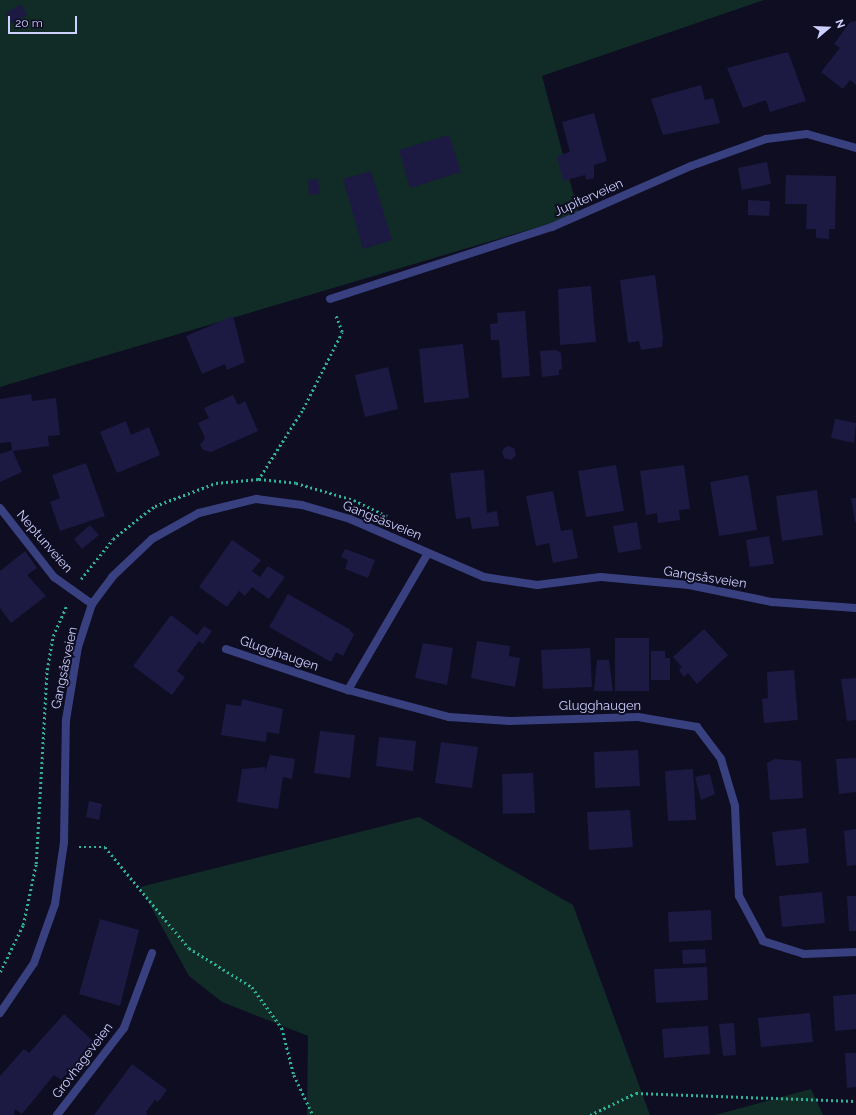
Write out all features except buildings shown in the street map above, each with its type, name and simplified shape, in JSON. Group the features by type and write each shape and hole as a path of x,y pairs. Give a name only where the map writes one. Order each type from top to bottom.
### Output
{"street":[{"name":"Jupiterveien","path":"330,299 545,229 691,166 766,139 807,134 856,148"},
{"name":"Gangsåsveien","path":"0,1013 19,988 47,934 64,842 66,720 78,647 92,604 112,577 152,539 199,513 256,499 302,505 350,519 484,577 537,585 601,577 689,585 772,602 856,608"},
{"name":"Neptunveien","path":"0,508 54,577 92,604"},
{"path":"348,690 428,553"},
{"name":"Glugghaugen","path":"226,649 348,690 449,717 510,721 638,717 697,727 721,759 735,806 739,896 763,941 804,954 856,952"},
{"name":"Grovhageveien","path":"57,1115 124,1028 152,953"}],"path":[{"path":"240,503 303,410 342,332 330,299"},
{"path":"0,972 23,926 36,864 47,670 53,636 74,591"},
{"path":"64,842 79,847 105,848 189,948 252,988 282,1028 294,1075 313,1115"},
{"path":"590,1115 636,1093 856,1102"}],"green space":[{"path":"0,0 764,0 542,76 579,215 0,387"},
{"path":"419,817 573,905 650,1115 307,1115 308,1036 222,1002 189,976 140,887"},
{"path":"811,1089 823,1115 715,1115"}]}
